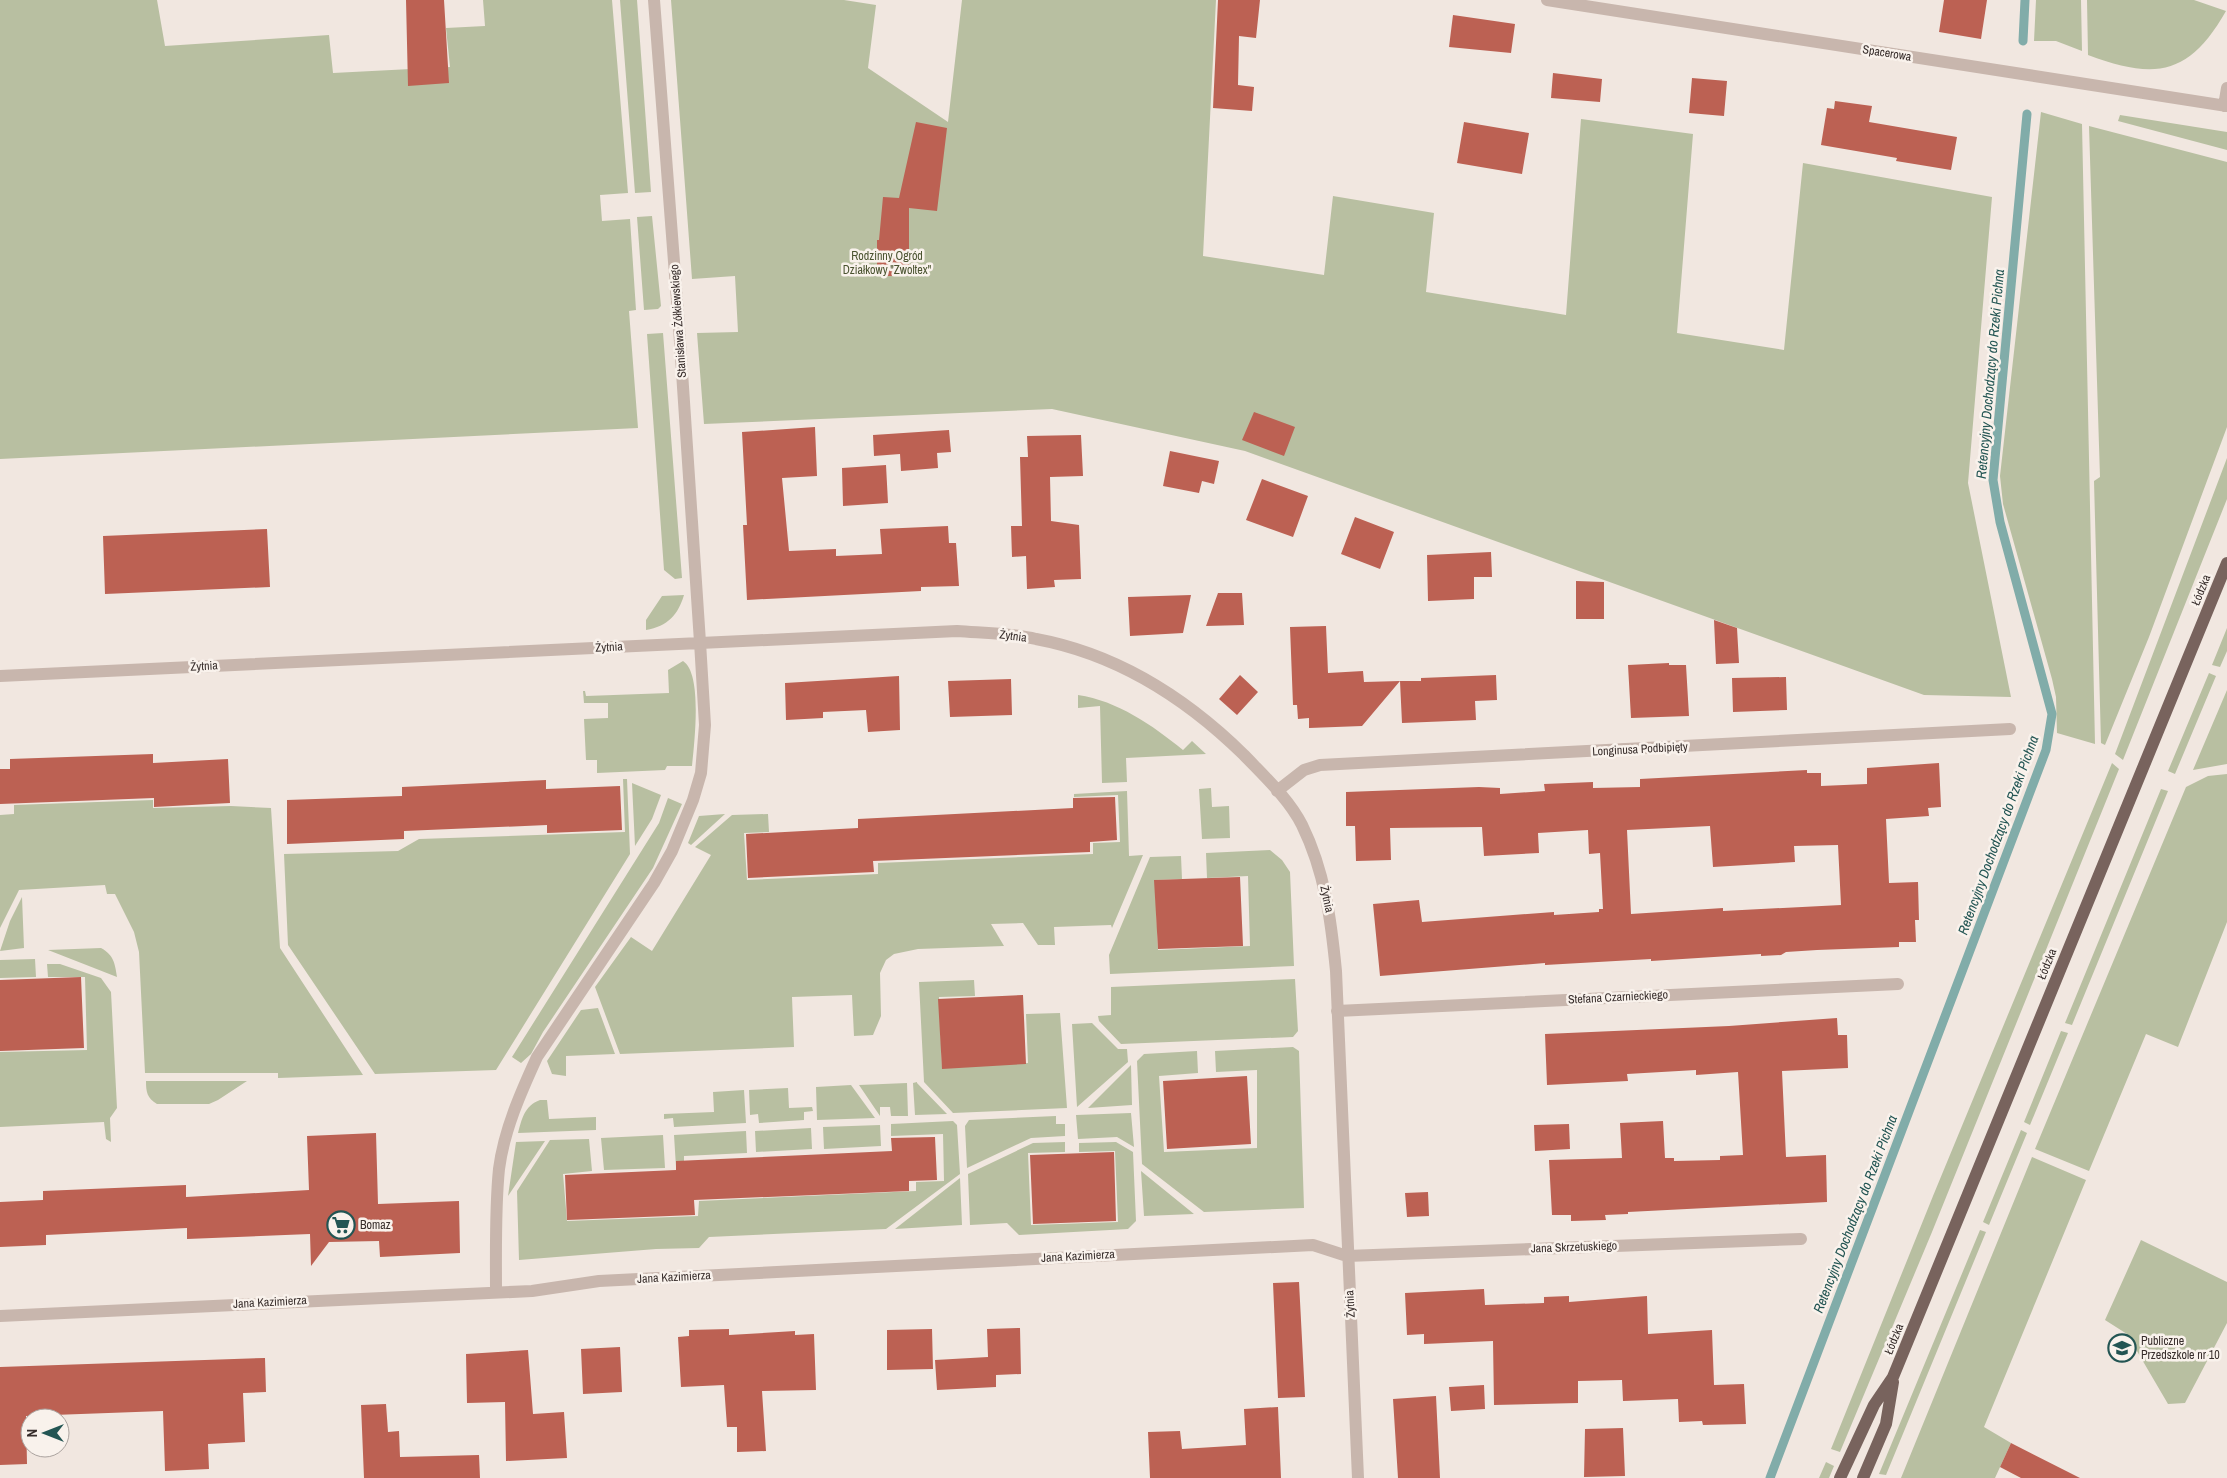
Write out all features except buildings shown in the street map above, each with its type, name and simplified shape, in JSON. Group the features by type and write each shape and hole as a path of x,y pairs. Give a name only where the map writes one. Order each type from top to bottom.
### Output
{"main road":[{"name":"Łódzka","path":"1840,1478 1874,1404 1893,1377 2227,563"},
{"name":"Łódzka","path":"1865,1476 1886,1424 1893,1377"}],"street":[{"name":"Stanisława Żółkiewskiego","path":"496,1290 499,1168 506,1136 524,1086 537,1057 654,884 672,851 694,800 701,773 705,725 700,642 654,0"},
{"name":"Spacerowa","path":"1547,0 2226,106"},
{"path":"2226,106 2227,88"},
{"name":"Żytnia","path":"0,676 957,631 1001,633 1066,646 1121,666 1164,689 1212,724 1277,791 1301,823 1319,864 1331,914 1338,1011 1358,1478"},
{"name":"Longinusa Podbipięty","path":"1277,791 1304,770 1320,765 2010,729"},
{"name":"Stefana Czarnieckiego","path":"1338,1011 1898,984"},
{"name":"Jana Skrzetuskiego","path":"1347,1256 1801,1239"},
{"name":"Jana Kazimierza","path":"0,1316 496,1290 532,1290 598,1281 1286,1246 1313,1245 1347,1256"}],"green space":[{"path":"0,0 157,0 165,46 329,35 333,73 450,67 446,28 485,26 483,0 612,0 628,193 600,195 602,221 630,219 636,310 629,311 638,428 0,459"},
{"path":"620,0 637,0 651,192 635,193"},
{"name":"Rodzinny Ogród Działkowy \"Zwoltex\"","path":"671,0 844,0 876,5 868,68 948,122 962,0 1216,0 1203,256 1324,275 1333,196 1434,213 1426,292 1566,315 1581,119 1693,134 1677,333 1784,350 1803,163 1992,197 1968,483 2011,697 1924,695 1245,451 1052,409 704,424 697,333 738,332 735,276 692,279"},
{"path":"2036,0 2081,0 2082,51 2056,41 2034,41"},
{"path":"2087,0 2194,0 2226,11 2212,33 2198,49 2184,60 2168,67 2151,69 2133,68 2088,55"},
{"path":"2041,112 2082,124 2095,744 2057,733 2056,697 2003,504 2000,476"},
{"path":"2120,115 2227,132 2227,150 2118,121"},
{"path":"2089,126 2227,162 2227,427 2149,637 2105,745 2101,743 2094,481 2100,477"},
{"path":"652,216 661,306 658,309 644,310 637,217"},
{"path":"663,333 682,578 675,579 664,570 647,334"},
{"path":"2227,458 2227,499 2123,760 2115,754"},
{"path":"684,595 679,608 671,618 660,626 646,630 646,620 662,596"},
{"path":"2227,628 2227,651 2220,667 2212,665"},
{"path":"683,661 689,668 695,694 696,710 692,766 667,766 665,770 597,773 597,760 586,760 584,719 608,718 608,703 584,703 583,691 585,691 586,696 669,693 668,670"},
{"path":"2209,673 2216,676 2175,774 2168,771"},
{"path":"2227,690 2227,764 2193,770"},
{"path":"1078,695 1121,708 1147,723 1183,750 1192,741 1206,754 1126,758 1127,782 1102,783 1100,706 1078,708"},
{"path":"2112,763 2119,769 1932,1232 1840,1452 1831,1449 1933,1196"},
{"path":"2227,774 2227,922 2178,1047 2146,1034 2089,1171 2035,1149 2186,787 2208,776"},
{"path":"623,779 627,779 630,854 496,1070 375,1074 288,945 284,854 398,851 419,839 625,832"},
{"path":"632,783 661,795 652,819 635,846"},
{"path":"1211,788 1212,807 1229,806 1230,838 1202,839 1199,789"},
{"path":"2161,789 2168,791 2072,1025 2065,1023"},
{"path":"1127,791 1129,856 1143,855 1112,928 1111,925 1054,927 1055,945 1038,945 1023,923 991,924 1004,946 918,949 894,954 886,960 880,973 881,1016 873,1035 854,1036 852,995 792,997 794,1047 620,1054 595,987 631,937 652,951 711,855 695,847 732,815 768,814 769,832 744,833 747,880 878,874 878,863 1093,854 1093,843 1120,842 1118,795 1074,797 1074,794"},
{"path":"668,798 682,804 653,868 543,1032 531,1054 521,1063 512,1057 659,823"},
{"path":"153,800 153,808 231,806 271,808 280,948 363,1075 278,1078 278,1073 145,1073 139,952 134,932 115,894 107,894 105,885 19,890 0,928 0,815 14,814 14,805"},
{"path":"725,814 691,845 688,843 699,816"},
{"path":"1270,850 1282,860 1290,872 1294,966 1110,974 1109,955 1150,857 1181,856 1182,879 1155,880 1158,950 1250,946 1248,876 1207,878 1206,853"},
{"path":"22,897 24,948 0,951 10,921"},
{"path":"101,948 111,957 117,977 48,950"},
{"path":"35,959 36,977 0,978 0,960"},
{"path":"47,964 60,964 101,978 111,992 117,1108 110,1118 111,1142 106,1139 104,1122 0,1127 0,1052 87,1050 85,977 48,977"},
{"path":"1295,979 1298,1031 1293,1037 1121,1044 1099,1021 1098,1016 1111,1015 1111,987"},
{"path":"974,980 975,996 939,997 942,1067 1028,1063 1026,1014 1060,1013 1067,1108 953,1113 924,1082 919,982"},
{"path":"598,1008 615,1054 566,1056 566,1076 552,1074 547,1061 581,1010"},
{"path":"1092,1023 1118,1049 1127,1049 1128,1062 1077,1107 1072,1024"},
{"path":"2061,1031 2068,1033 2030,1125 2024,1122"},
{"path":"1293,1047 1299,1051 1304,1208 1204,1212 1142,1164 1137,1061 1144,1054 1197,1051 1198,1073 1159,1076 1164,1152 1257,1148 1257,1070 1216,1072 1215,1051"},
{"path":"1131,1065 1132,1105 1088,1108"},
{"path":"146,1081 247,1081 209,1104 157,1104 148,1094"},
{"path":"917,1082 947,1114 915,1115 913,1083"},
{"path":"907,1083 908,1116 891,1116 890,1107 880,1107 880,1116 859,1085"},
{"path":"851,1085 875,1118 817,1120 816,1087"},
{"path":"788,1088 789,1108 812,1107 813,1111 804,1112 804,1120 759,1123 758,1114 750,1115 749,1090"},
{"path":"744,1090 746,1123 674,1127 673,1118 664,1119 664,1114 714,1112 713,1092"},
{"path":"540,1100 547,1100 549,1119 596,1117 596,1130 518,1133 522,1118 527,1109"},
{"path":"1131,1113 1134,1147 1117,1137 1078,1139 1076,1115"},
{"path":"1056,1116 1056,1124 1065,1124 1065,1136 1031,1138 967,1168 965,1126 969,1120"},
{"path":"953,1121 957,1125 960,1174 886,1229 709,1237 699,1248 656,1249 519,1260 517,1191 550,1140 589,1139 592,1171 563,1174 567,1221 698,1216 699,1201 916,1191 916,1182 944,1181 943,1134 891,1136 891,1124"},
{"path":"880,1125 881,1146 824,1149 823,1127"},
{"path":"811,1128 812,1149 756,1152 755,1131"},
{"path":"2021,1130 2027,1133 1989,1225 1983,1222"},
{"path":"746,1131 747,1153 684,1156 684,1167 676,1167 674,1135"},
{"path":"663,1135 665,1168 604,1170 601,1138"},
{"path":"545,1141 508,1196 516,1142"},
{"path":"1065,1142 1065,1152 1028,1153 1031,1225 1118,1222 1115,1151 1079,1152 1079,1143 1116,1142 1133,1152 1136,1221 1128,1229 1019,1235 1007,1223 970,1225 968,1174 1033,1143"},
{"path":"2032,1157 2086,1180 1984,1427 2011,1443 1995,1478 1901,1478"},
{"path":"1141,1171 1194,1214 1144,1216"},
{"path":"960,1178 962,1225 895,1229"},
{"path":"1980,1230 1986,1232 1886,1475 1879,1474"},
{"path":"2141,1240 2227,1282 2227,1323 2185,1403 2168,1404 2127,1334 2105,1320"},
{"path":"1826,1462 1834,1466 1829,1478 1819,1478"}],"waterway":[{"name":"Retencyjny Dochodzący do Rzeki Pichna","path":"2023,41 2025,0"},
{"name":"Retencyjny Dochodzący do Rzeki Pichna","path":"1770,1478 2046,750 2052,714 2000,522 1993,480 2027,114"}],"place":[{"name":"Bomaz","path":"341,1225"},
{"name":"Publiczne Przedszkole nr 10","path":"2122,1348"}]}
